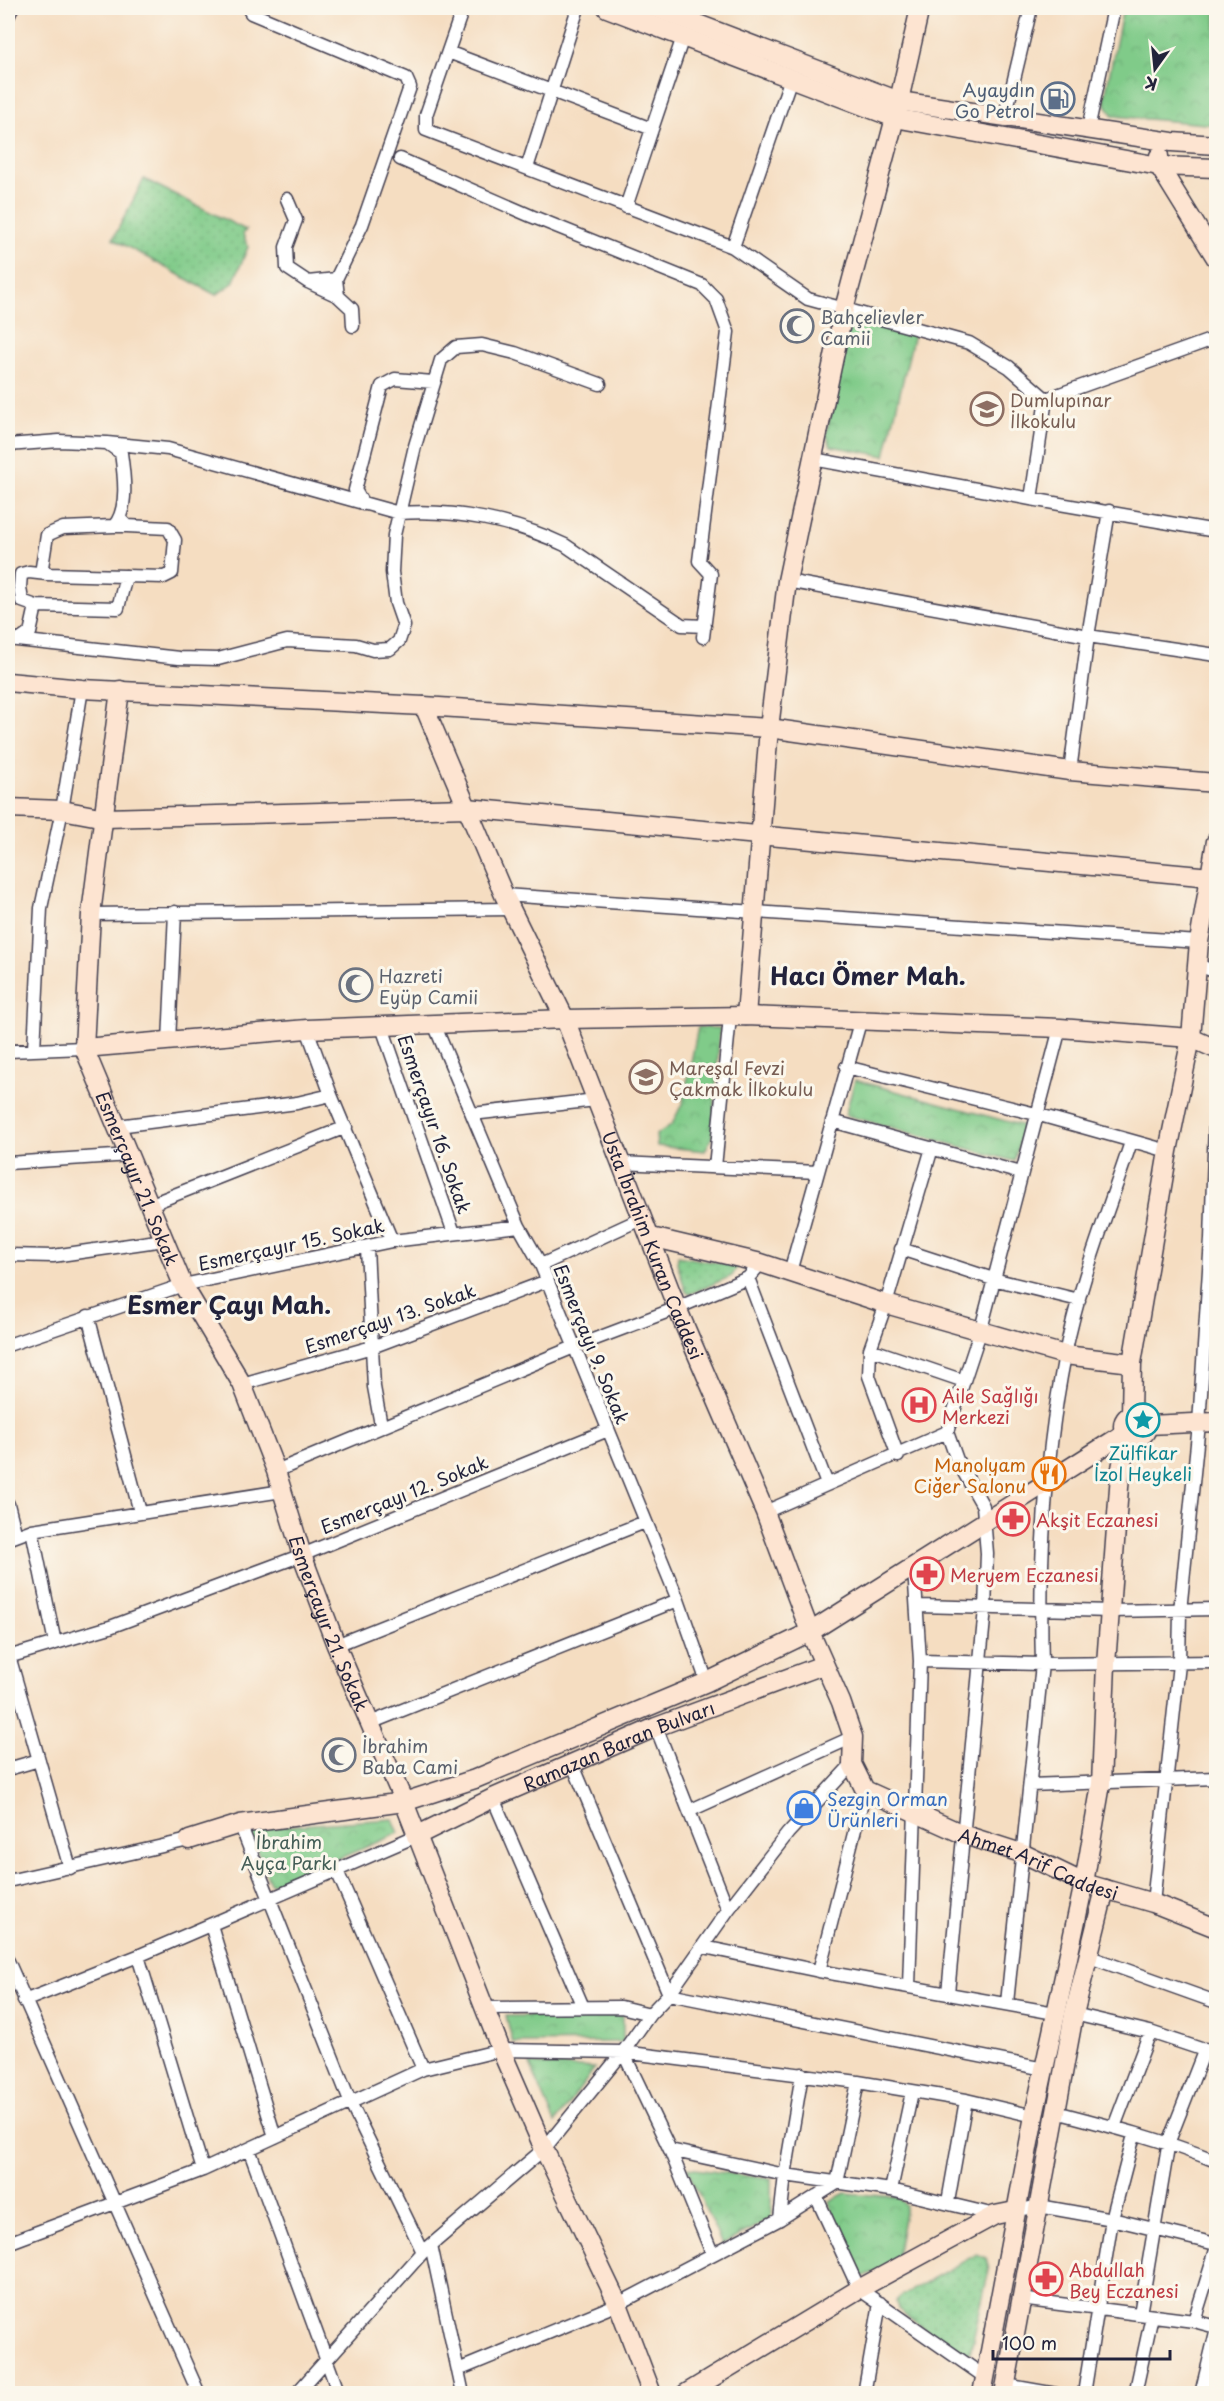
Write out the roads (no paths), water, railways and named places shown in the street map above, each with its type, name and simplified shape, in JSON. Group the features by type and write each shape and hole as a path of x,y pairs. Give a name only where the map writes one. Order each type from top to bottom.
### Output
{"street":[{"path":"8,17 12,8"},
{"path":"237,8 249,10 406,78 410,87 362,225 336,279 338,296"},
{"path":"463,8 426,115 426,130 733,247 808,299 969,343 1010,367 1046,399"},
{"path":"527,168 578,8"},
{"path":"607,8 791,78 897,110 1159,166 1214,173"},
{"path":"656,8 897,110 1005,117 1172,142 1216,145"},
{"path":"715,1167 756,911 769,728 788,581 844,309 897,110 920,8"},
{"path":"1005,117 1031,8"},
{"path":"1088,129 1114,8"},
{"path":"626,207 683,37"},
{"path":"448,51 652,129"},
{"path":"733,247 791,78"},
{"path":"1214,173 1193,150 1172,142 1162,147 1159,166 1216,258"},
{"path":"8,445 59,441 107,443 124,449 168,449 337,498 399,513 432,511 494,521 545,536 565,545 682,625 704,632 711,574 699,561 728,332 716,299 702,285 531,216 399,159 389,146"},
{"path":"382,164 399,159"},
{"path":"287,198 296,220 286,248 287,268 308,282 338,296 352,309 353,326"},
{"path":"308,282 336,279"},
{"path":"1046,399 1216,338"},
{"path":"36,607 19,637 43,645 199,659 218,659 287,641 356,645 373,650 390,649 399,641 404,626 396,603 392,572 394,535 433,382 441,360 456,347 482,345 515,353 600,384"},
{"path":"363,504 354,490 382,386 395,379 433,382"},
{"path":"1030,499 1046,399"},
{"path":"120,524 124,449"},
{"path":"813,459 1216,531"},
{"path":"337,498 354,490"},
{"path":"1070,771 1088,636 1109,511"},
{"path":"45,570 47,535 63,528 120,524 168,528 175,540 172,573 164,577 45,570 29,572 21,574 22,601 36,607 118,608 126,576"},
{"path":"788,581 1088,636 1216,655"},
{"path":"8,682 769,728 1070,771 1216,783"},
{"path":"34,1049 41,908 62,810 82,688"},
{"name":"Esmerçayır 21. Sokak","path":"120,690 91,914 84,1048 183,1285 242,1384 276,1471 302,1555 336,1645 404,1802 501,2050 544,2149 618,2304 652,2394"},
{"name":"Usta İbrahim Kuran Caddesi","path":"424,706 507,902 565,1019 677,1308 765,1512 823,1665 842,1702 853,1737 852,1764 865,1790"},
{"path":"8,808 62,810 105,818 467,808 1211,877"},
{"path":"816,2196 859,2289 983,2385 1034,2116 1084,1883 1101,1784 1106,1664 1120,1474 1126,1434 1124,1422 1131,1415 1132,1363 1168,1151 1191,1038 1199,942 1211,905 1211,877 1216,846"},
{"path":"91,914 507,902 756,911 1199,942"},
{"path":"169,1042 175,912"},
{"path":"1198,965 1216,972"},
{"path":"8,1051 169,1042 307,1029 565,1019 738,1017 1060,1028 1191,1038 1216,1049"},
{"path":"790,1272 860,1022"},
{"name":"Esmerçayı 9. Sokak","path":"434,1024 519,1226 541,1265 678,1600 707,1682"},
{"name":"Esmerçayır 16. Sokak","path":"382,1027 454,1233"},
{"path":"948,1993 985,1609 986,1523 983,1506 957,1460 947,1432 981,1329 1060,1028"},
{"path":"307,1029 331,1095 392,1241"},
{"path":"846,1066 1036,1114 1168,1151"},
{"path":"1153,1903 1179,1664 1180,1611 1208,1423 1216,1094"},
{"path":"118,1126 297,1103 331,1095"},
{"path":"472,1114 596,1100"},
{"path":"832,1121 1021,1173"},
{"path":"149,1205 346,1127"},
{"path":"1006,2003 1024,1854 1042,1664 1041,1610 1046,1485 1065,1354 1079,1300 1131,1142"},
{"path":"898,1456 869,1376 870,1349 886,1304 932,1148"},
{"path":"8,1163 130,1155"},
{"path":"620,1163 818,1172"},
{"path":"541,1265 643,1218"},
{"name":"Esmerçayır 15. Sokak","path":"8,1345 183,1285 392,1241 519,1226"},
{"path":"651,1237 761,1263 886,1304 1065,1354 1132,1363"},
{"path":"8,1255 53,1256 164,1240"},
{"path":"367,1248 374,1387 381,1425"},
{"path":"901,1249 993,1279 1079,1300"},
{"path":"276,1471 381,1425 457,1398 574,1347 748,1278 761,1263"},
{"path":"748,1278 828,1484"},
{"name":"Esmerçayı 13. Sokak","path":"242,1384 372,1347 547,1281"},
{"path":"88,1316 140,1512"},
{"path":"870,1349 964,1381"},
{"path":"1131,1415 1144,1417 1148,1425"},
{"path":"1148,1425 1208,1423"},
{"path":"1126,1434 1138,1438 1143,1436 1148,1425"},
{"name":"Esmerçayı 12. Sokak","path":"8,1656 110,1627 302,1555 608,1430"},
{"path":"765,1512 898,1456 947,1432"},
{"name":"Ramazan Baran Bulvarı","path":"189,1840 240,1824 404,1802 475,1779 707,1682 810,1632 1126,1434"},
{"path":"8,1504 12,1537 32,1530 282,1491"},
{"path":"336,1645 645,1522"},
{"path":"32,1530 55,1643"},
{"path":"909,1986 920,1661 914,1568"},
{"path":"370,1723 678,1600"},
{"path":"918,1606 1111,1611 1216,1609"},
{"path":"8,1656 70,1868"},
{"path":"920,1661 980,1664 1216,1662"},
{"name":"Ramazan Baran Bulvarı","path":"416,1836 493,1798 656,1727 823,1665"},
{"path":"656,1727 691,1810 728,1910"},
{"path":"691,1810 853,1737"},
{"path":"8,1769 39,1760"},
{"path":"296,2394 427,2249 544,2149 623,2052 650,2014 669,1994 728,1910 788,1833 852,1764"},
{"path":"573,1765 669,1994"},
{"path":"1030,1785 1167,1782 1216,1778"},
{"path":"819,1971 865,1790"},
{"name":"Ahmet Arif Caddesi","path":"865,1790 965,1835 1024,1854 1084,1883 1153,1903 1216,1928"},
{"path":"493,1798 583,2007"},
{"path":"240,1824 351,2104 427,2249 463,2394"},
{"path":"24,2001 138,1956 416,1836"},
{"path":"8,1881 189,1840"},
{"path":"337,1871 423,2069"},
{"path":"1056,2394 1005,2389 1074,2014 1105,1888"},
{"path":"211,1925 275,2137"},
{"path":"704,1947 819,1971 1055,2013"},
{"path":"138,1956 203,2170"},
{"path":"1087,1956 1216,2002"},
{"path":"8,1964 199,2394"},
{"path":"669,1994 1044,2069"},
{"path":"485,2008 621,2007 650,2014"},
{"path":"1074,2014 1150,2032 1211,2051 1169,2141 1154,2230 1146,2315 1135,2394"},
{"path":"1114,2127 1150,2032"},
{"path":"8,2243 203,2170 423,2069 501,2050 623,2052 802,2074 966,2100 1034,2116"},
{"path":"623,2052 670,2150 712,2253"},
{"path":"780,2219 802,2074"},
{"path":"458,2370 618,2304 780,2219 837,2183 858,2082"},
{"path":"891,2190 912,2092"},
{"path":"948,2202 966,2100"},
{"path":"1056,2112 1114,2127 1134,2135 1169,2141 1216,2161"},
{"path":"1084,2394 1112,2219 1134,2135"},
{"path":"249,2149 339,2394"},
{"path":"670,2150 785,2175 891,2190 995,2215"},
{"path":"686,2394 859,2289 995,2215 1039,2206 1112,2219 1216,2244"},
{"path":"1194,2321 1216,2250"},
{"path":"1020,2299 1194,2321 1216,2327"},
{"path":"864,2394 880,2303"},
{"path":"1201,2394 1216,2332"}],"place":[{"name":"Ayaydın Go Petrol","path":"1058,99"},
{"name":"Bahçelievler Camii","path":"797,326"},
{"name":"Dumlupınar İlkokulu","path":"987,409"},
{"name":"Hazreti Eyüp Camii","path":"356,985"},
{"name":"Mareşal Fevzi Çakmak İlkokulu","path":"646,1077"},
{"name":"Aile Sağlığı Merkezi","path":"919,1405"},
{"name":"Zülfikar İzol Heykeli","path":"1143,1420"},
{"name":"Manolyam Ciğer Salonu","path":"1049,1474"},
{"name":"Akşit Eczanesi","path":"1013,1519"},
{"name":"Meryem Eczanesi","path":"927,1574"},
{"name":"İbrahim Baba Cami","path":"339,1755"},
{"name":"Sezgin Orman Ürünleri","path":"804,1808"},
{"name":"Abdullah Bey Eczanesi","path":"1046,2279"}],"district":[{"name":"Hacı Ömer Mah.","path":"868,975"},
{"name":"Esmer Çayı Mah.","path":"229,1304"}],"park label":[{"name":"İbrahim Ayça Parkı","path":"289,1851"}]}
